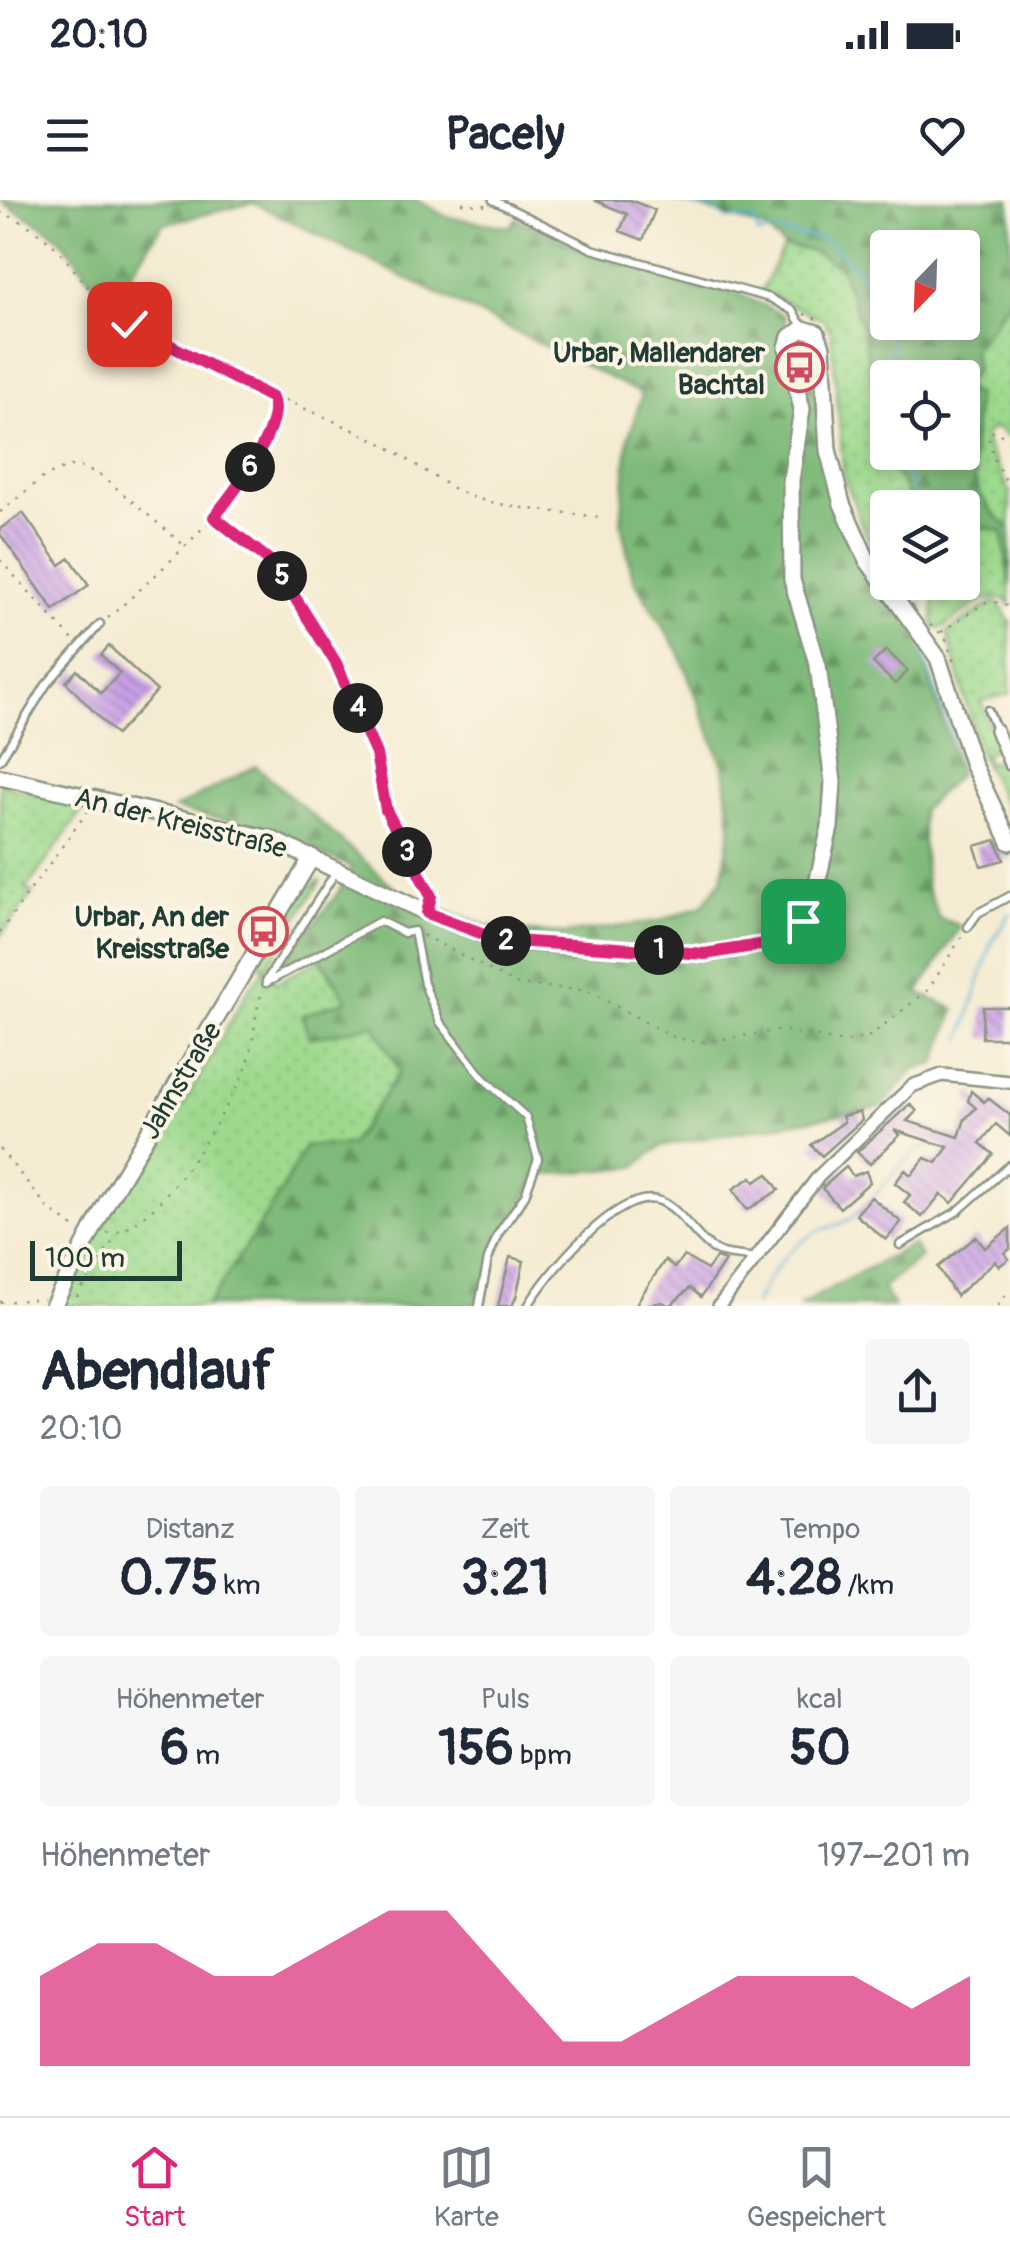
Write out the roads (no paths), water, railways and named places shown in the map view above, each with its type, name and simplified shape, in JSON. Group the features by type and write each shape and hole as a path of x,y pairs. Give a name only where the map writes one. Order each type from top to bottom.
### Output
{"street":[{"path":"800,322 817,334 822,346 828,450 854,536 882,583 934,648 973,765 1010,842"},
{"name":"An der Kreisstraße","path":"0,777 239,831 312,856 427,913 500,940 705,954 765,944 790,933 803,921 819,878 833,782 818,666 792,580 790,559 791,480 802,409 787,347 800,322"},
{"path":"996,730 1010,764"},
{"name":"Jahnstraße","path":"59,1305 88,1236 312,856"},
{"path":"719,1306 819,1176 912,1086 942,1075 1010,1082"}],"lane":[{"path":"493,200 592,249 746,290 800,322"},
{"path":"0,760 32,704 100,624"},
{"path":"988,710 996,730"},
{"path":"338,869 272,965 266,982 380,921 404,933 414,931 424,984 440,1022 483,1078 526,1117 536,1144 535,1174 498,1234 480,1306"},
{"path":"968,928 978,912 1010,896"},
{"path":"900,1245 958,1211 1010,1165"},
{"path":"528,1306 548,1271 617,1212 641,1199 664,1202 718,1252 756,1260"}],"waterway":[{"path":"669,200 712,210 728,219 754,220 759,235 771,231 826,240 857,268 892,343 890,360"},
{"path":"905,470 913,490"},
{"path":"922,600 922,615"},
{"path":"921,648 969,785 1010,859"},
{"path":"962,1039 991,944 1010,913"},
{"path":"754,1306 787,1254 821,1230 852,1218 908,1159 930,1144"}],"place":[{"name":"Urbar, Mallendarer Bachtal","path":"800,368"},
{"name":"Urbar, An der Kreisstraße","path":"264,932"}]}
